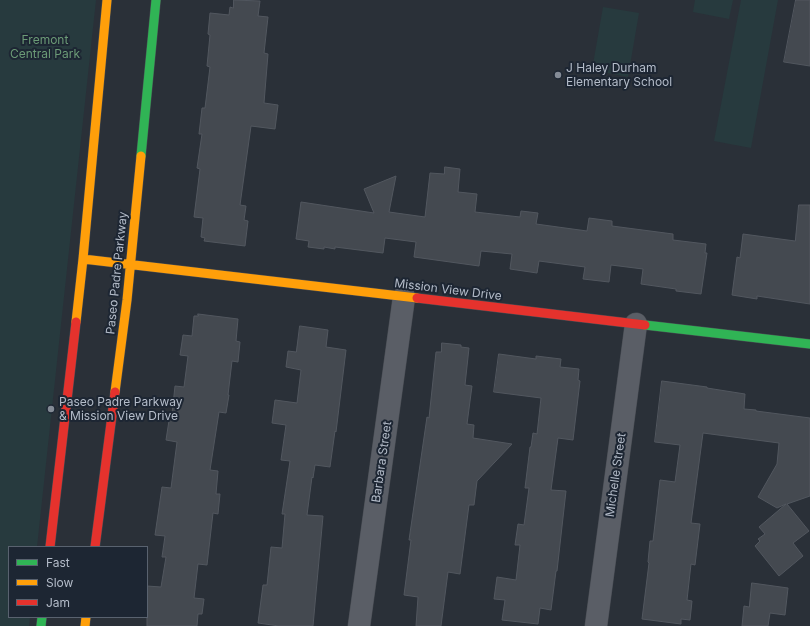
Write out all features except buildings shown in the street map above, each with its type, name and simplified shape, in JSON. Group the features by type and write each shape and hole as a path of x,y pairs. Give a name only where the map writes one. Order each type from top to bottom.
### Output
{"main road":[{"path":"50,546 83,260 107,0"},
{"name":"Paseo Padre Parkway","path":"95,546 127,300 156,0"},
{"name":"Mission View Drive","path":"83,260 810,344"}],"street":[{"name":"Barbara Street","path":"359,626 404,298"},
{"name":"Michelle Street","path":"596,626 636,324"}],"green space":[{"name":"Fremont Central Park","path":"0,0 96,0 37,546 8,546 8,618 30,618 29,626 0,626"},
{"path":"695,0 733,0 729,19 693,12"},
{"path":"741,0 778,0 751,148 714,141"},
{"path":"603,7 639,13 628,77 592,70"}],"traffic: fast":[{"path":"141,156 156,0"},
{"path":"645,325 810,344"},
{"path":"41,626 42,618"}],"traffic: slow":[{"path":"76,322 107,0"},
{"path":"115,392 127,300 141,156"},
{"path":"83,259 417,298"},
{"path":"85,626 86,618"}],"traffic: jam":[{"path":"417,298 645,325"},
{"path":"50,546 76,322"},
{"path":"95,546 115,392"}],"place":[{"name":"J Haley Durham Elementary School","path":"558,75"},
{"name":"Paseo Padre Parkway & Mission View Drive","path":"51,409"}]}
